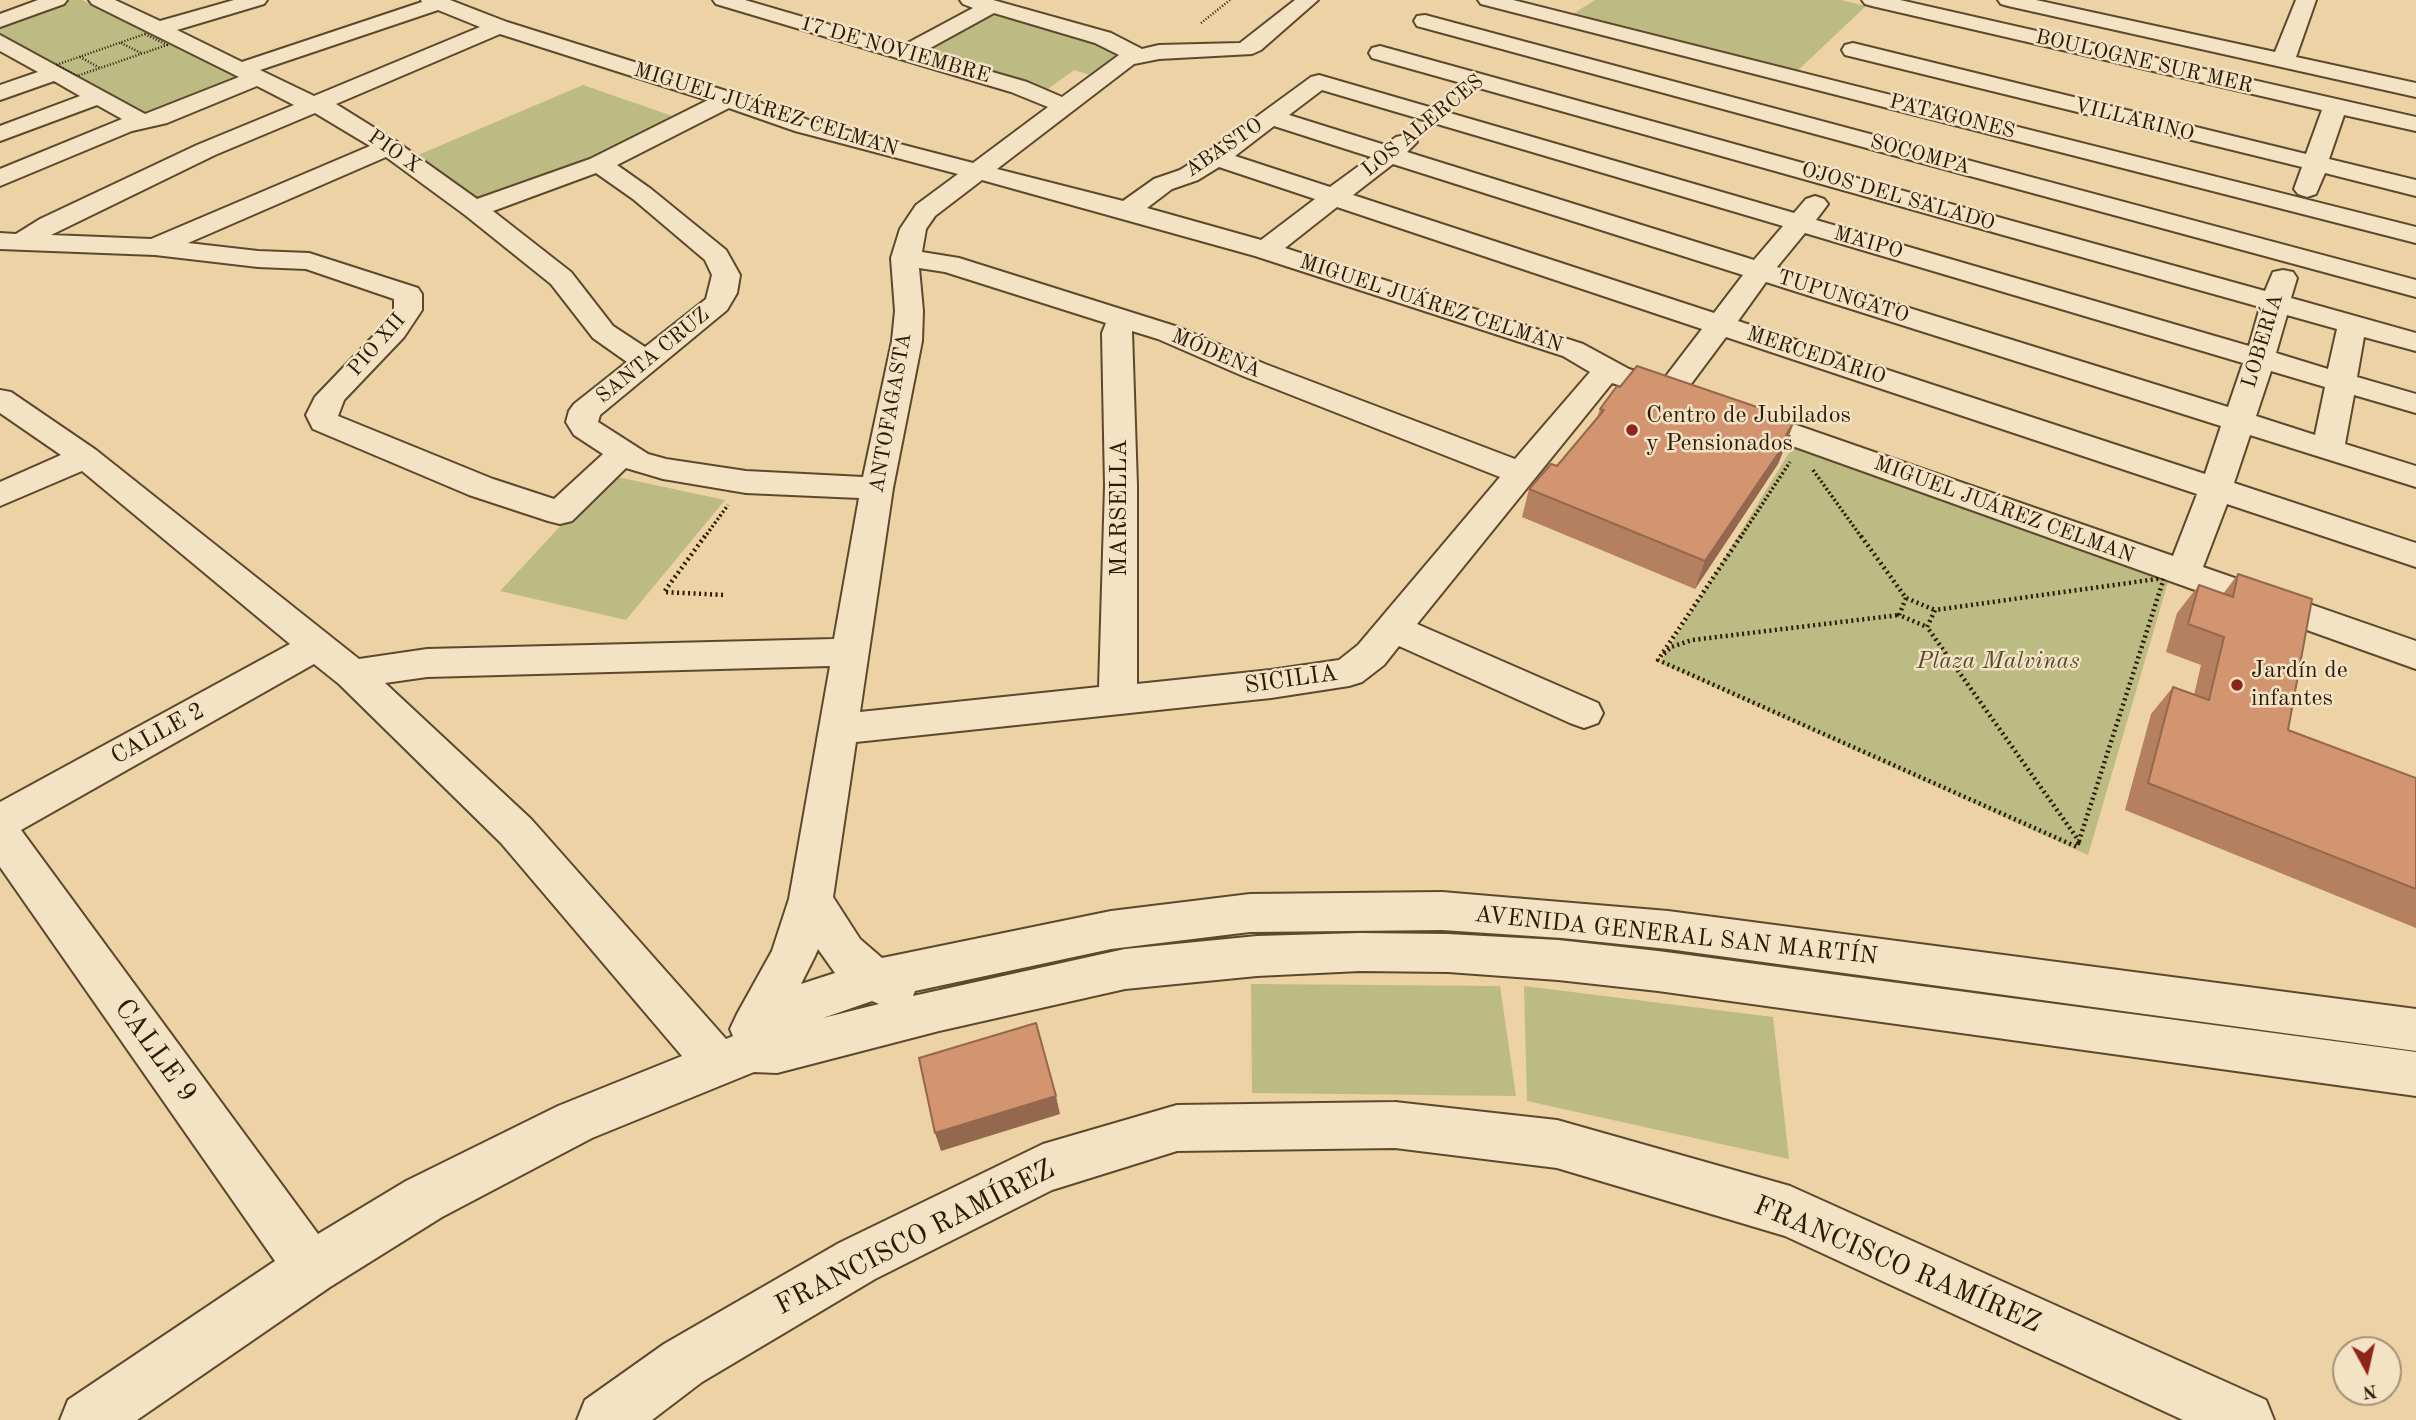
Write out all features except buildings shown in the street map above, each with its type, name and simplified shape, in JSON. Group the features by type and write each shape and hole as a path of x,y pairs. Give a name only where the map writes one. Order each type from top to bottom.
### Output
{"street":[{"path":"0,21 57,0"},
{"name":"PIO X","path":"99,0 333,111 388,147 474,208 561,278 603,332 648,362"},
{"path":"160,28 257,0"},
{"name":"17 DE NOVIEMBRE","path":"723,0 1019,87 1064,106"},
{"path":"970,0 1103,38 1136,55"},
{"name":"ANTOFAGASTA","path":"737,1056 793,956 811,899 877,488 906,341 909,311 905,258 913,229 925,211 1126,59 1136,55 1244,49 1253,46 1308,0"},
{"name":"PATAGONES","path":"1488,0 2416,235"},
{"name":"LOS ALERCES","path":"1265,250 1335,195 1401,159 1438,116 1580,0"},
{"name":"BOULOGNE SUR MER","path":"1872,0 1940,44 2335,105 2416,124"},
{"path":"2283,61 2306,0"},
{"path":"0,178 135,122 159,118 250,73 435,1"},
{"name":"MIGUEL JUÁREZ CELMAN","path":"435,1 499,27 832,134 979,170 1265,250 1573,350 1607,370 2174,576 2416,655"},
{"path":"2020,1 2416,90"},
{"path":"905,53 992,6"},
{"name":"SOCOMPA","path":"1424,21 2416,289"},
{"path":"7,246 206,150 499,27"},
{"path":"1670,392 1760,271 1801,223 1861,139 1902,105 1940,44"},
{"name":"VILLARINO","path":"1853,50 1940,44 1967,78 2315,164 2378,160 2416,188"},
{"path":"6,50 56,73 134,116 135,122"},
{"name":"OJOS DEL SALADO","path":"1380,53 2416,342"},
{"path":"0,93 56,73"},
{"path":"1902,105 1937,98 1967,78"},
{"name":"MAIPO","path":"1319,82 2416,404"},
{"name":"ABASTO","path":"1127,210 1163,184 1188,175 1216,158 1319,82"},
{"path":"0,134 98,97"},
{"path":"474,208 599,164 728,99"},
{"name":"LOBERÍA","path":"2174,576 2216,489 2260,358 2301,206 2335,105"},
{"path":"2369,113 2378,160"},
{"name":"TUPUNGATO","path":"1269,117 2416,477"},
{"path":"1401,159 1447,148 1477,127"},
{"path":"155,247 388,147"},
{"name":"MERCEDARIO","path":"1216,158 1335,195 2416,555"},
{"name":"SANTA CRUZ","path":"599,164 642,194 716,256 725,268 723,293 717,303 585,411 582,422 585,428 622,454 663,468 746,482 877,488"},
{"name":"PIO XII","path":"7,246 155,247 258,259 309,261 408,294 408,310 401,321 330,397 321,415 324,422 481,487 560,513 622,454"},
{"name":"MÓDENA","path":"905,258 950,264 1168,333 1254,370 1520,473"},
{"name":"MARSELLA","path":"1118,699 1121,486 1117,333 1122,318"},
{"path":"2328,449 2352,324"},
{"name":"SICILIA","path":"837,729 1332,676 1349,671 1363,663 1607,370"},
{"path":"0,399 85,457 352,674 516,831 737,1056 575,1122 424,1199 311,1268 88,1420"},
{"path":"0,495 85,457"},
{"path":"1391,628 1584,713"},
{"name":"CALLE 2","path":"0,822 316,646"},
{"path":"352,674 427,663 850,652"},
{"name":"CALLE 9","path":"0,834 311,1268"},
{"path":"811,899 844,953 875,980 939,1010"},
{"name":"AVENIDA GENERAL SAN MARTÍN","path":"737,1056 789,1009 875,980 1136,927 1250,913 1442,911 1562,919 1668,930 2416,1030"},
{"name":"AVENIDA GENERAL SAN MARTÍN","path":"737,1056 777,1051 939,1010 1125,970 1257,956 1360,952 1448,953 1558,960 1657,971 2416,1074"},
{"name":"FRANCISCO RAMÍREZ","path":"605,1420 682,1363 857,1261 1043,1168 1177,1128 1395,1125 1557,1144 1790,1212 2246,1420"}],"path":[{"path":"1201,23 1230,0"},
{"path":"145,34 167,45 142,54 77,76 56,65 145,34"},
{"path":"121,43 142,54"},
{"path":"79,57 101,68"},
{"path":"1658,660 1791,460"},
{"path":"1811,467 1906,598 1935,610 2174,576"},
{"path":"724,595 664,592 746,482"},
{"path":"2152,570 2174,576"},
{"path":"1658,660 2077,847 2174,576"},
{"path":"1899,615 1906,598"},
{"path":"1927,627 1935,610"},
{"path":"1658,660 1671,647 1692,640 1899,615 1927,627 2079,841"}],"green space":[{"path":"70,0 82,0 249,81 147,120 0,39 0,25"},
{"path":"1595,0 1841,0 1866,6 1793,75 1568,17"},
{"path":"990,14 1100,44 1123,53 1094,76 1074,70 1048,89 921,52"},
{"path":"583,85 678,118 587,163 479,201 418,155"},
{"name":"Plaza Malvinas","path":"1795,443 2170,575 2088,855 1660,663"},
{"path":"608,475 725,500 626,620 500,591"},
{"path":"1251,984 1500,986 1516,1096 1252,1093"},
{"path":"1524,986 1773,1017 1789,1159 1527,1101"}],"place":[{"name":"Centro de Jubilados y Pensionados","path":"1632,430"},
{"name":"Jardín de infantes","path":"2237,685"}]}
